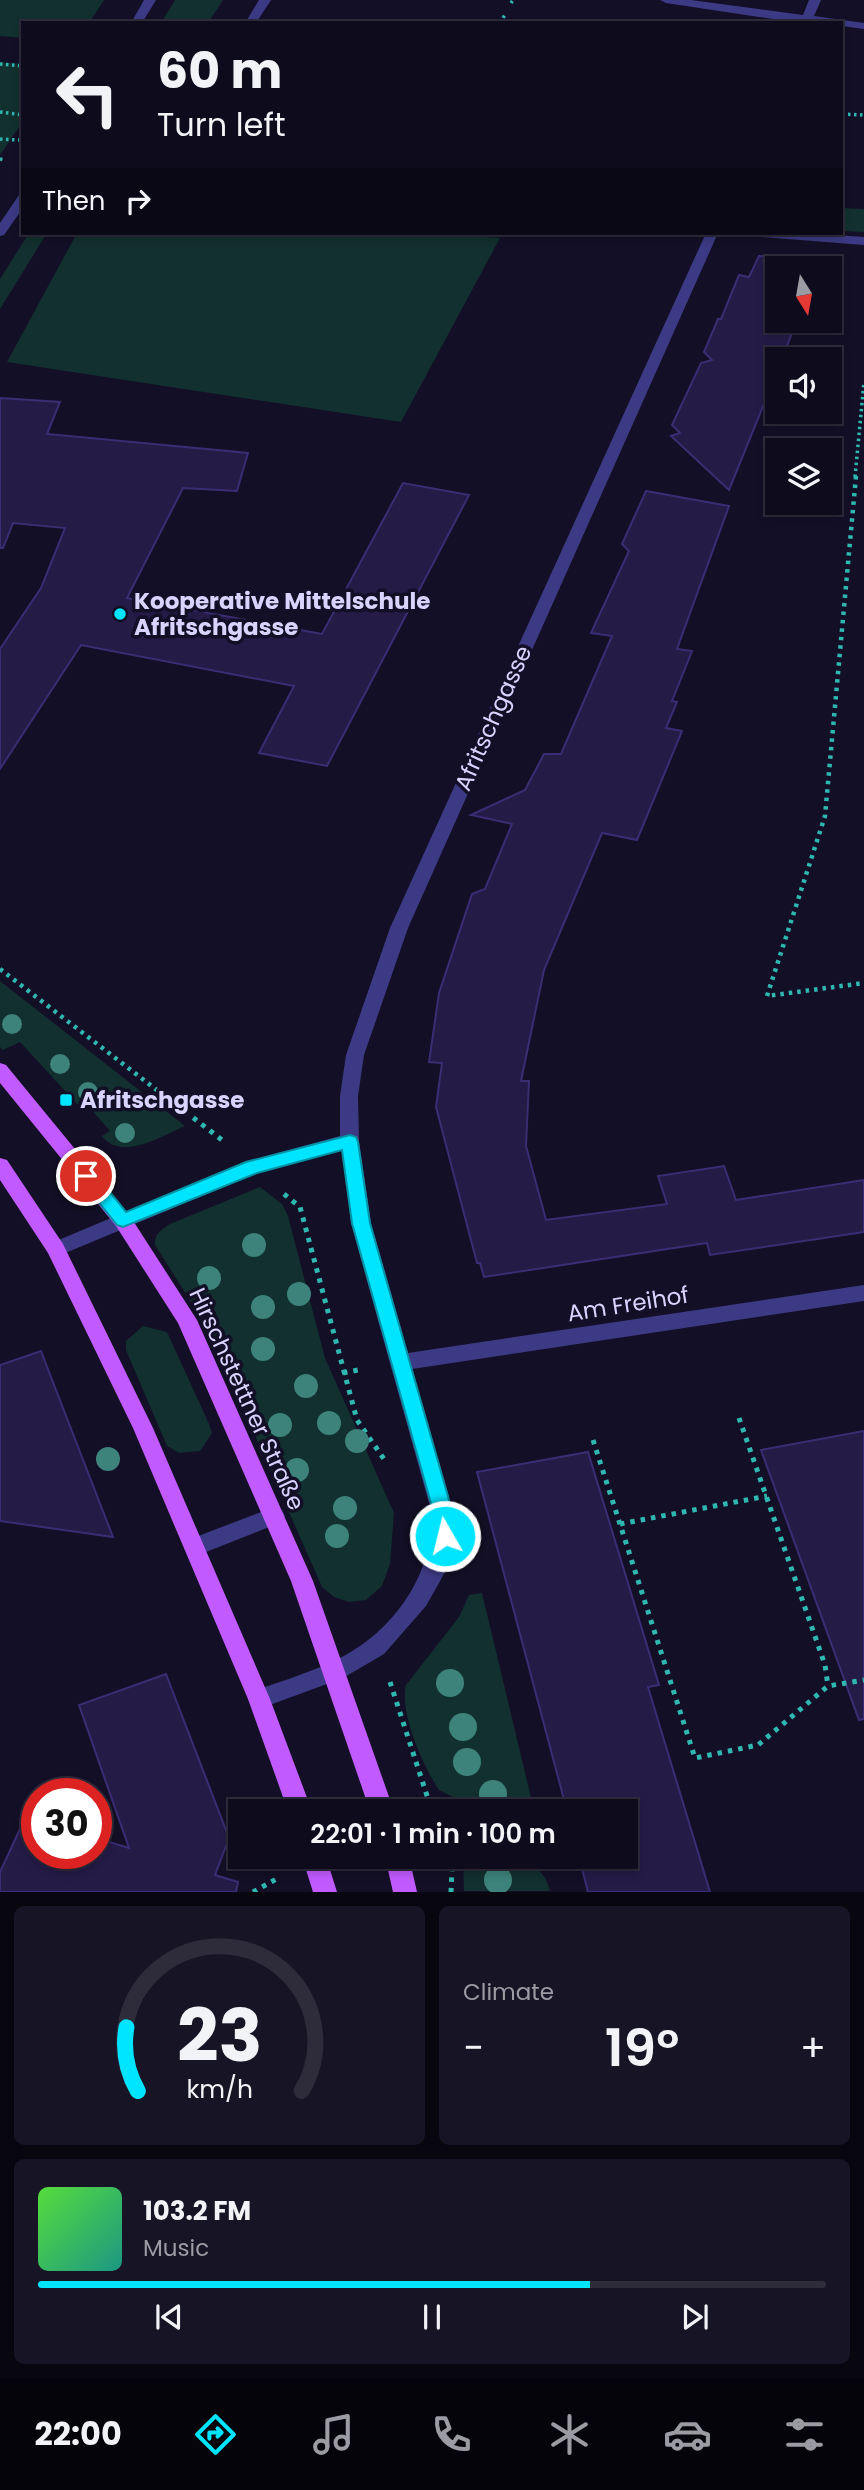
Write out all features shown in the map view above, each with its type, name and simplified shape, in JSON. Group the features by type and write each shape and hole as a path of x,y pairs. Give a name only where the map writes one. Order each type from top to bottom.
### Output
{"main road":[{"name":"Hirschstettner Straße","path":"0,1070 123,1221 187,1320 302,1581 378,1799"},
{"path":"0,1165 56,1249 143,1428 259,1699 296,1799"},
{"path":"318,1869 325,1892"},
{"path":"400,1869 405,1892"}],"street":[{"path":"137,21 150,0"},
{"path":"251,21 265,0"},
{"path":"666,0 806,20 815,0"},
{"path":"843,24 864,26"},
{"path":"0,232 21,201"},
{"name":"Afritschgasse","path":"259,1699 332,1671 376,1647 420,1600 438,1568 445,1536 443,1514 398,1363 361,1223 350,1142 349,1096 355,1055 399,928 711,235"},
{"path":"787,235 864,241"},
{"path":"56,1249 253,1167 350,1142"},
{"name":"Am Freihof","path":"398,1363 864,1293"},
{"path":"195,1547 274,1516"}],"path":[{"path":"501,21 506,13"},
{"path":"0,64 21,66"},
{"path":"0,112 21,115"},
{"path":"843,114 864,115"},
{"path":"0,139 19,140"},
{"path":"864,382 825,816 767,996 864,983"},
{"path":"0,969 223,1142"},
{"path":"277,1188 300,1207 357,1420 387,1464"},
{"path":"740,1418 825,1665 828,1686"},
{"path":"593,1440 695,1758 758,1745 828,1686 864,1679"},
{"path":"620,1524 767,1496"},
{"path":"388,1676 428,1799"},
{"path":"451,1892 452,1869"},
{"path":"253,1892 288,1872"}],"green space":[{"path":"0,0 104,0 90,21 21,21 21,38 0,36"},
{"path":"175,0 223,0 209,21 162,21"},
{"path":"0,62 21,64 21,124 0,155"},
{"path":"843,208 864,209 864,232 843,231"},
{"path":"28,235 46,235 0,309 0,279"},
{"path":"76,235 454,235 500,238 401,422 7,362"},
{"path":"0,981 185,1126 131,1147 110,1143 102,1136 110,1131 85,1102 78,1105 20,1042 3,1050 0,1047"},
{"path":"260,1187 282,1204 288,1216 325,1358 394,1513 390,1564 382,1586 366,1600 349,1602 334,1597 322,1587 243,1408 191,1302 155,1245 157,1235 170,1224"},
{"path":"143,1326 167,1332 209,1424 212,1433 200,1451 179,1453 167,1446 126,1350 126,1341"},
{"path":"482,1593 531,1799 457,1799 439,1790 426,1767 409,1724 406,1685 459,1617 469,1595"},
{"path":"463,1869 538,1869 550,1891 464,1891"}],"building":[{"path":"759,256 765,256 765,333 792,333 787,347 765,347 765,402 729,490 671,436 680,433 672,425 701,363 712,360 704,352 739,275 749,277"},
{"name":"Kooperative Mittelschule Afritschgasse","path":"0,398 60,402 47,434 248,453 237,491 183,488 127,598 322,634 403,483 469,495 327,766 259,753 294,686 81,645 0,769 0,649 41,588 65,528 13,523 3,548 0,548"},
{"path":"646,491 729,506 677,649 692,651 672,701 677,702 666,728 682,731 637,840 602,833 544,970 521,1081 529,1081 526,1146 546,1220 667,1204 658,1176 724,1166 736,1200 864,1180 864,1232 710,1255 707,1243 484,1277 480,1263 477,1263 436,1107 442,1063 429,1062 439,993 472,894 485,889 512,824 471,815 525,790 544,754 561,754 612,636 591,633 629,551 622,544"},
{"path":"41,1351 113,1537 0,1521 0,1365"},
{"path":"864,1431 864,1719 859,1720 761,1450"},
{"path":"588,1452 659,1685 648,1687 710,1892 588,1892 582,1869 638,1869 638,1799 564,1799 477,1472"},
{"path":"166,1674 228,1835 215,1875 238,1882 236,1892 0,1892 0,1872 21,1827 21,1869 112,1869 112,1843 129,1848 112,1799 112,1778 105,1778 79,1705"}],"place":[{"name":"Kooperative Mittelschule Afritschgasse","path":"120,614"},
{"name":"Afritschgasse","path":"66,1100"}],"route":[{"path":"86,1176 123,1221 253,1167 350,1142 361,1223 398,1363 432,1473 443,1514 445,1536"}]}
